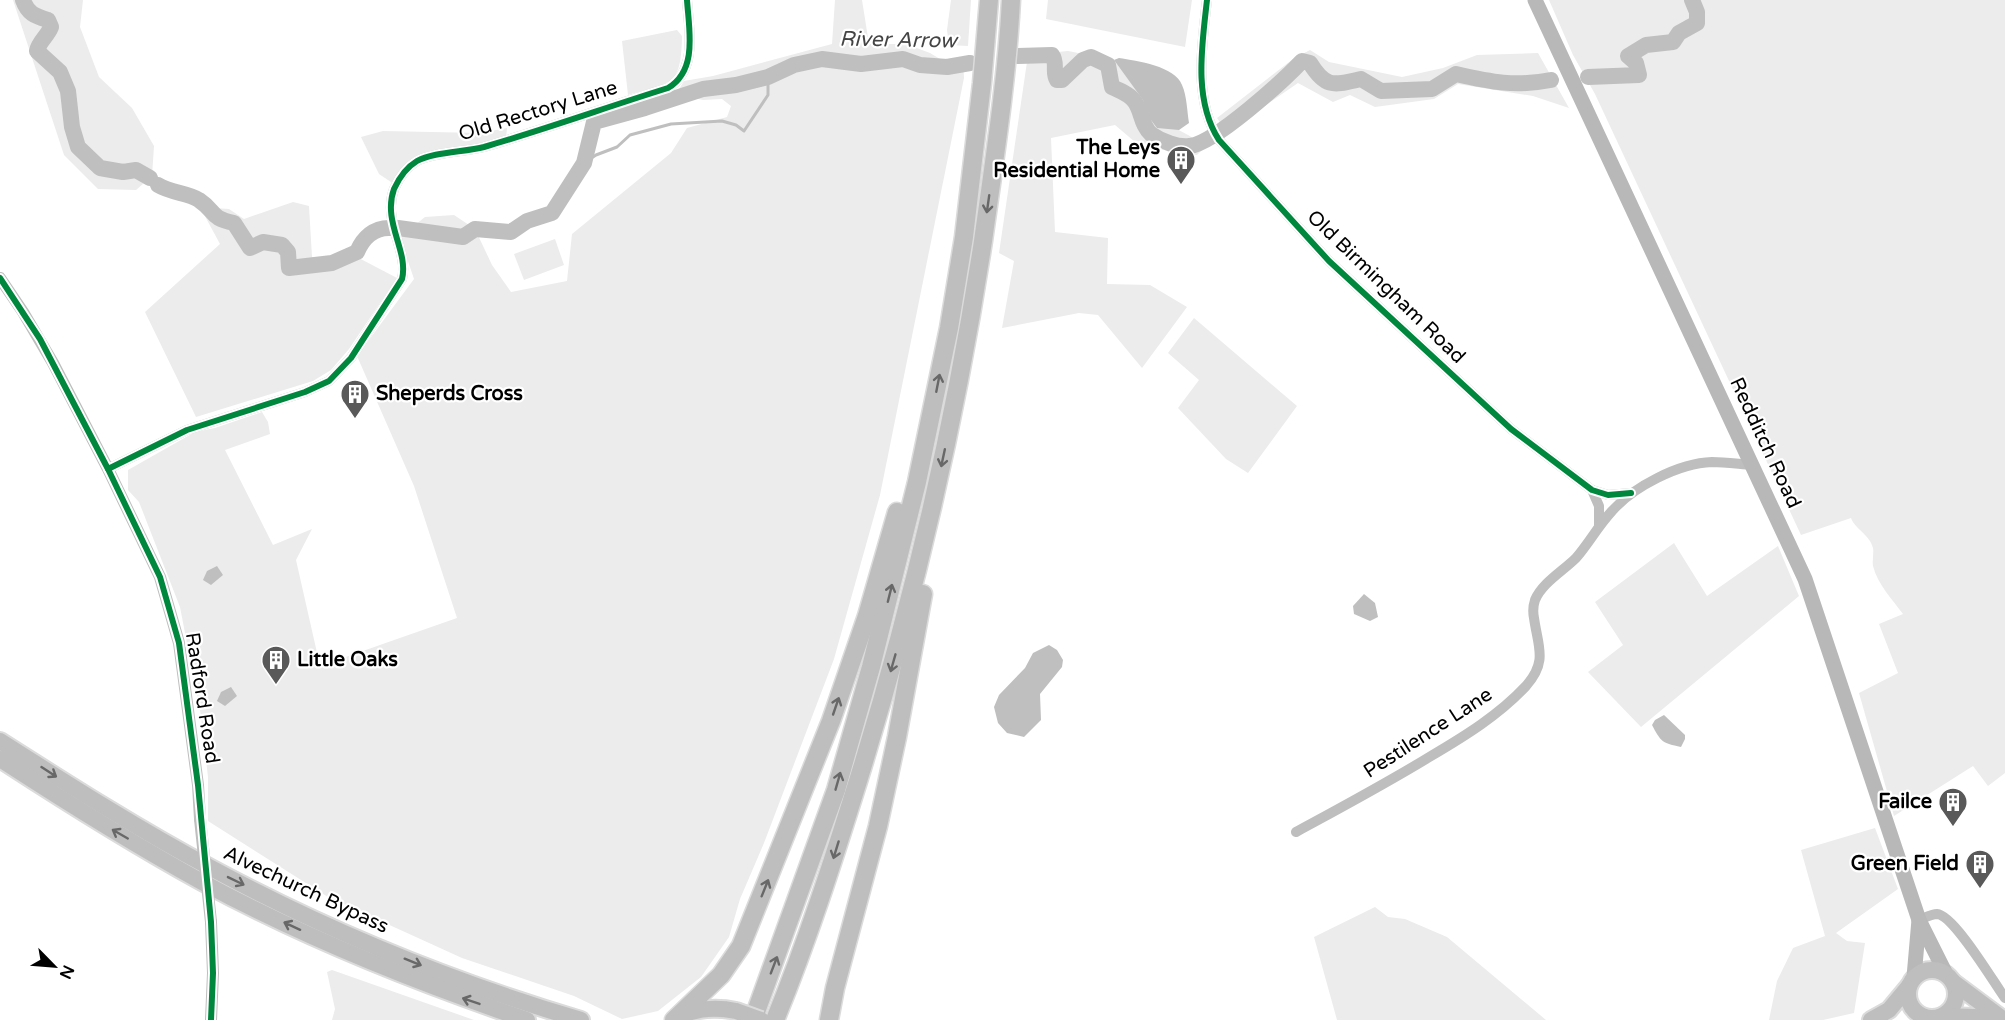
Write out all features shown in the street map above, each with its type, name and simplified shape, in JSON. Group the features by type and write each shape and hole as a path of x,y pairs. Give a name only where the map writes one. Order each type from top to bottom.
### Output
{"highway":[{"path":"753,1020 836,790 872,667 917,482 964,237 989,0"},
{"path":"775,1020 792,978 840,838 877,721 929,526 969,333 990,195 1011,0"},
{"path":"674,1020 721,975 741,946 831,721 867,616 908,475 933,407"},
{"path":"829,1020 835,988 878,826 897,737 925,586 929,526"},
{"name":"Alvechurch Bypass","path":"0,741 91,799 201,862 310,917 466,983 581,1020"},
{"name":"Alvechurch Bypass","path":"0,759 82,812 182,870 263,912 390,970 527,1020"},
{"path":"1871,1020 1889,1010 1912,982 1925,971 1937,970 1950,978 1956,991 1955,1002 1951,1009 1929,1018"},
{"name":"Redditch Road","path":"1950,978 2004,1020"},
{"path":"1912,982 1908,995 1910,1005 1918,1014 1929,1018 1975,1017 1989,1020"},
{"path":"674,1020 682,1015 703,1010 726,1009 761,1020"}],"main road":[{"name":"Redditch Road","path":"1535,0 1805,579 1919,920 1950,978"},
{"name":"Redditch Road","path":"1912,982 1919,920"}],"street":[{"name":"Old Rectory Lane","path":"108,468 187,430 305,392 336,376 357,349 402,279 401,260 390,201 405,172 423,159 466,152 512,139 668,88 679,81 688,66 687,0"},
{"name":"Old Birmingham Road","path":"1207,0 1202,70 1205,110 1211,129 1218,140 1329,261 1511,429 1592,490 1608,495 1631,493"},
{"name":"Radford Road","path":"0,278 40,339 108,468 160,577 180,643 198,785 211,922 213,973 211,1020"},
{"path":"1631,493 1663,476 1695,464 1711,462 1753,465"},
{"path":"1592,490 1599,506 1599,525"},
{"name":"Pestilence Lane","path":"1296,832 1392,780 1484,723 1523,689 1533,678 1540,661 1533,611 1535,600 1577,556 1616,506 1631,493"},
{"path":"1919,920 1937,914 1948,918 2005,998"}],"shaded area":[{"path":"13,0 83,0 80,27 99,77 132,108 154,146 152,176 136,190 98,189 64,155"},
{"path":"835,0 862,0 869,44 906,44 940,59 963,60 964,78 880,495 834,659 764,843 740,899 729,937 701,977 658,1011 622,1019 574,996 462,958 328,897 208,821 208,777 201,716 180,607 139,502 128,490 128,470 195,432 215,428 262,412 268,422 270,434 225,450 273,545 312,529 296,560 320,666 457,618 414,486 357,356 414,279 400,237 425,217 454,215 475,229 492,265 511,292 567,281 572,234 671,153 687,128 727,117 731,106 722,99 703,100 676,94 684,81 713,76 832,44"},
{"path":"951,0 971,0 968,46 949,45 947,30"},
{"path":"1048,0 1192,0 1185,47 1046,19"},
{"path":"1549,0 2005,0 2005,773 1988,786 1973,766 1894,816 1859,693 1898,673 1879,624 1903,614 1875,573 1871,543 1851,518 1801,535"},
{"path":"677,30 682,36 676,74 664,84 628,95 622,41"},
{"path":"1310,50 1329,62 1402,77 1443,68 1477,55 1538,53 1569,108 1533,96 1458,84 1434,99 1375,107 1350,95 1333,102 1298,83 1227,132 1217,118 1293,59"},
{"path":"1068,51 1114,60 1158,119 1206,146 1197,155 1157,149 1135,142 1115,125 1051,138 1055,232 1108,238 1107,284 1150,285 1187,307 1142,368 1098,315 1079,313 1002,328 1014,261 999,253 1028,55"},
{"path":"1119,58 1155,66 1172,73 1182,85 1189,123 1179,130 1157,128 1148,116 1143,100 1114,60"},
{"path":"507,128 506,138 423,156 394,184 379,174 361,137 383,131 480,133"},
{"path":"293,202 309,206 312,257 322,261 355,256 397,278 349,349 331,370 313,381 196,417 145,312 220,244 200,207 229,209 244,219"},
{"path":"555,239 564,265 524,280 514,254"},
{"path":"1194,318 1297,406 1248,473 1226,459 1178,408 1199,380 1168,353"},
{"path":"1674,543 1707,596 1778,546 1799,596 1641,727 1588,672 1623,645 1595,602"},
{"path":"217,566 223,575 211,585 203,580 207,571"},
{"path":"1364,594 1375,603 1378,617 1370,621 1354,614 1353,606"},
{"path":"1049,645 1057,650 1063,660 1062,667 1040,694 1041,720 1024,737 1007,733 998,723 994,707 999,695 1025,668 1033,653"},
{"path":"231,687 237,696 225,706 217,701 221,692"},
{"path":"1664,715 1685,735 1681,747 1663,741 1652,725 1655,720"},
{"path":"1875,828 1898,889 1836,933 1847,941 1865,943 1854,1013 1823,1020 1769,1020 1777,981 1793,948 1825,936 1801,850"},
{"path":"1375,907 1388,917 1405,919 1447,937 1546,1020 1337,1020 1314,937"},
{"path":"332,970 474,1020 332,1020 335,1009 327,972"}],"waterway":[{"name":"River Arrow","path":"23,0 30,11 48,20 51,27 37,51 60,72 68,91 72,127 78,147 100,168 123,172 136,170 150,178"},
{"name":"River Arrow","path":"1588,77 1639,75 1636,63 1628,56 1646,45 1673,42 1679,33 1697,23 1697,12 1692,0"},
{"name":"River Arrow","path":"1018,56 1052,55 1057,80 1062,80 1083,60 1091,57 1108,65 1112,87 1133,99 1145,127 1151,134 1180,146 1190,146 1201,142 1231,123 1265,96 1302,61 1310,63 1321,77 1331,83 1361,79 1381,91 1432,89 1456,74 1503,83 1551,80"},
{"name":"River Arrow","path":"398,228 463,237 475,229 511,232 527,221 552,213 584,163 594,122 703,89 736,85 768,77 794,65 822,59 861,64 903,59 920,65 947,67 970,63"},
{"path":"584,163 596,155 617,147 630,135 671,124 722,121 736,125 744,131 768,95 768,77"},
{"name":"River Arrow","path":"158,185 195,198 205,204 217,217 234,223 250,248 263,242 282,245 288,252 289,268 332,263 357,252 362,242 374,231 391,228"}],"cycle path":[{"path":"108,469 187,430 305,392 329,381 351,358 402,279 402,258 393,225 391,201 394,189 413,163 440,154 484,147 668,88 678,80 688,60 690,36 687,0"},
{"path":"1207,0 1202,54 1202,90 1205,108 1219,140 1329,261 1511,429 1592,490 1608,495 1631,493"},
{"path":"0,278 40,339 108,469 160,577 179,643 198,785 211,922 213,973 211,1020"}],"place":[{"name":"The Leys Residential Home","path":"1181,186"},
{"name":"Sheperds Cross","path":"355,420"},
{"name":"Little Oaks","path":"276,686"},
{"name":"Failce","path":"1953,828"},
{"name":"Green Field","path":"1980,890"}]}
